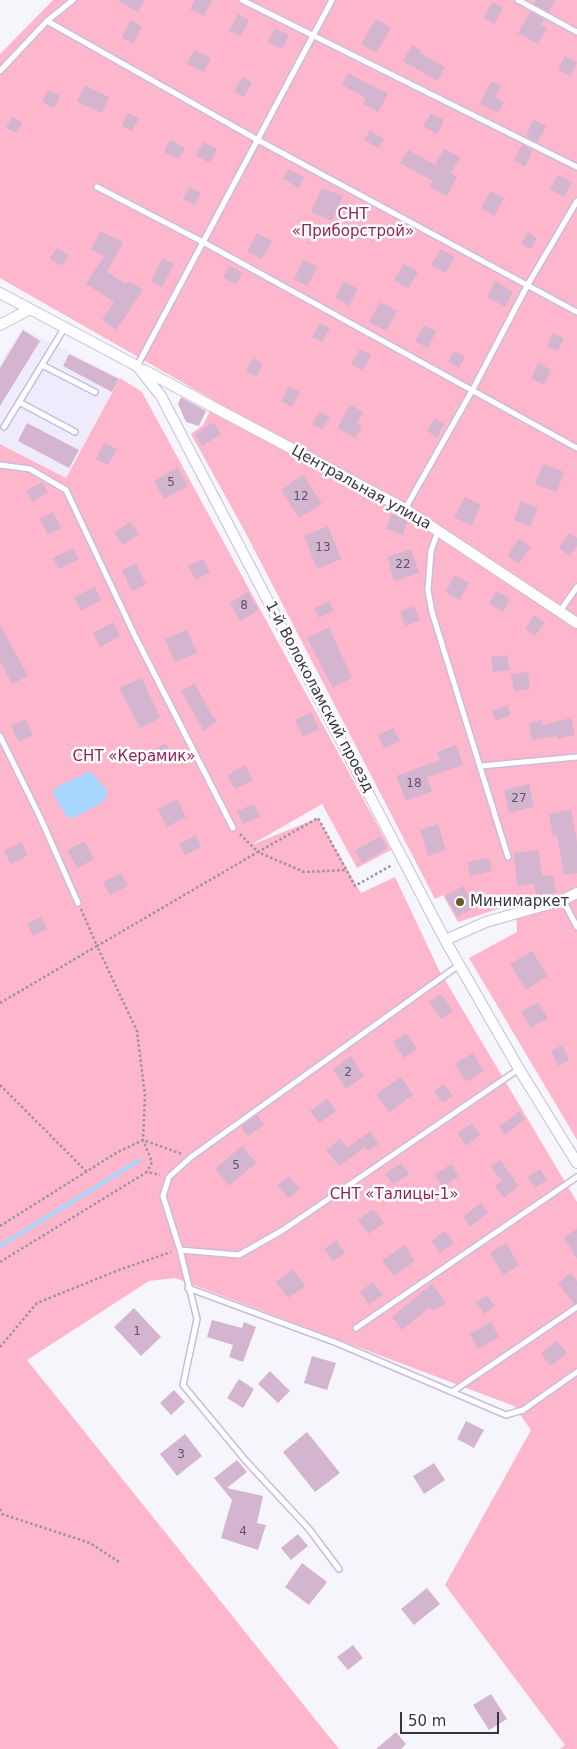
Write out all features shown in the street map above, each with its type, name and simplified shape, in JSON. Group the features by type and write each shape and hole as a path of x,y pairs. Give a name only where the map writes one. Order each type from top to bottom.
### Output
{"street":[{"name":"1-й Волоколамский проезд","path":"0,293 136,366 161,396 444,940 519,1069 577,1163"},
{"path":"0,325 30,309"},
{"name":"Центральная улица","path":"136,366 405,509 577,623"},
{"path":"444,940 486,922 563,900 577,893"}],"lane":[{"path":"0,71 47,21 73,0"},
{"path":"242,0 312,37 577,167"},
{"path":"136,366 332,0"},
{"path":"518,0 577,32"},
{"path":"47,21 256,139 577,312"},
{"path":"97,187 203,242 473,389 577,448"},
{"path":"405,509 473,389 527,286 577,200"},
{"path":"4,427 65,327"},
{"path":"42,365 95,392"},
{"path":"19,402 75,432"},
{"path":"0,465 30,470 66,490 135,636 233,828"},
{"path":"438,531 431,551 428,590 432,612 508,857"},
{"path":"560,611 577,586"},
{"path":"0,736 40,817 78,902"},
{"path":"481,766 577,757"},
{"path":"563,900 577,927"},
{"path":"339,1569 309,1529 246,1461 183,1385 197,1319 180,1250 163,1196 169,1177 191,1157 459,965"},
{"path":"180,1250 239,1255 283,1230 519,1069"},
{"path":"356,1328 577,1177"},
{"path":"188,1288 336,1343 506,1415 523,1410 577,1372"},
{"path":"452,1392 577,1307"}],"path":[{"path":"0,1003 318,818 355,886 403,859"},
{"path":"233,828 258,852 304,872 346,870"},
{"path":"0,1262 147,1172 152,1162 143,1140 145,1096 137,1031 78,902"},
{"path":"0,1084 87,1172"},
{"path":"0,1226 143,1140 191,1157"},
{"path":"147,1172 169,1177"},
{"path":"0,1347 37,1303 119,1270 180,1250"},
{"path":"0,1509 2,1514 90,1543 119,1562"}],"shaded area":[{"path":"22,328 120,378 66,478 0,444 0,363"}],"green space":[{"name":"СНТ «Приборстрой»","path":"53,0 577,0 577,1140 469,958 517,932 516,903 458,922 443,895 435,899 243,528 191,434 203,425 215,401 0,278 0,54"},
{"path":"120,378 142,392 391,850 357,868 322,804 249,846 318,818 361,893 395,877 439,970 577,1202 577,1749 560,1749 565,1745 445,1585 531,1430 514,1406 175,1278 149,1281 27,1360 339,1749 0,1749 0,444 66,478"}],"water":[{"path":"90,771 106,789 107,796 102,802 74,818 67,817 52,792 57,787"}],"building":[{"path":"117,0 144,0 138,12"},
{"path":"195,0 212,0 204,16 190,9"},
{"path":"536,0 555,0 549,12 534,4"},
{"path":"492,2 503,8 494,24 484,18"},
{"path":"530,12 544,19 541,25 547,28 538,44 518,33"},
{"path":"238,14 249,20 241,36 229,31"},
{"path":"376,19 391,28 376,53 361,44"},
{"path":"130,20 142,26 133,44 122,38"},
{"path":"275,28 289,35 282,49 268,42"},
{"path":"412,45 421,50 420,53 445,67 437,81 403,61"},
{"path":"194,50 211,58 204,72 187,64"},
{"path":"565,56 577,62 570,76 558,70"},
{"path":"348,73 388,94 378,112 363,104 366,98 342,85"},
{"path":"242,77 252,82 244,97 234,92"},
{"path":"491,81 501,86 495,97 504,102 498,113 480,104"},
{"path":"85,86 109,97 102,113 77,102"},
{"path":"48,90 60,96 54,108 42,102"},
{"path":"128,113 139,118 132,131 122,126"},
{"path":"431,113 444,120 437,134 423,126"},
{"path":"12,117 22,122 17,133 6,128"},
{"path":"533,119 546,126 538,142 526,137"},
{"path":"370,131 384,139 379,148 364,140"},
{"path":"170,140 185,148 179,159 164,152"},
{"path":"203,142 217,149 210,163 196,156"},
{"path":"522,145 533,150 525,167 514,160"},
{"path":"444,149 460,157 451,173 457,177 447,196 429,187 433,181 400,163 408,150 435,165"},
{"path":"288,169 304,177 299,188 283,179"},
{"path":"558,175 572,182 564,197 550,189"},
{"path":"189,187 201,193 195,205 183,199"},
{"path":"322,188 343,196 332,221 311,212"},
{"path":"490,191 504,198 494,216 481,208"},
{"path":"100,231 123,242 107,272 126,284 129,281 143,290 116,330 102,320 114,302 86,284 104,256 91,249"},
{"path":"528,232 537,238 531,249 521,244"},
{"path":"257,233 272,241 262,259 247,252"},
{"path":"57,248 69,255 62,266 50,258"},
{"path":"441,249 455,257 445,273 431,265"},
{"path":"162,258 174,264 162,287 151,281"},
{"path":"303,260 317,266 308,286 294,280"},
{"path":"404,264 418,272 408,289 394,280"},
{"path":"229,266 242,272 237,284 223,278"},
{"path":"344,281 358,289 349,306 335,298"},
{"path":"495,281 513,292 505,307 487,297"},
{"path":"380,302 397,311 386,331 369,322"},
{"path":"320,323 330,328 322,342 312,337"},
{"path":"424,325 436,331 428,348 415,341"},
{"path":"23,330 40,341 0,406 0,368"},
{"path":"552,333 564,338 558,351 547,346"},
{"path":"360,349 371,355 363,370 351,364"},
{"path":"454,351 465,356 459,368 448,362"},
{"path":"69,354 119,379 112,392 63,366"},
{"path":"253,358 263,364 256,377 246,371"},
{"path":"538,363 551,370 544,385 531,378"},
{"path":"289,386 300,392 292,407 281,401"},
{"path":"181,397 206,411 199,426 186,422 178,404"},
{"path":"350,405 363,412 357,423 362,426 355,438 337,428"},
{"path":"319,412 330,417 322,430 312,424"},
{"path":"435,418 444,424 437,437 427,431"},
{"path":"214,422 221,434 202,446 195,434"},
{"path":"27,423 79,450 69,468 18,441"},
{"path":"104,443 117,449 108,465 96,459"},
{"path":"543,464 564,472 557,492 535,484"},
{"path":"178,467 188,486 164,499 154,481"},
{"path":"303,475 322,504 299,518 281,490"},
{"path":"42,482 48,492 32,502 26,491"},
{"path":"465,497 481,505 471,526 454,517"},
{"path":"521,501 538,508 530,526 514,520"},
{"path":"53,512 61,528 48,535 40,519"},
{"path":"391,514 408,520 403,535 386,529"},
{"path":"130,522 139,534 123,545 114,533"},
{"path":"328,526 341,559 317,569 304,536"},
{"path":"569,533 577,538 577,546 570,556 559,548"},
{"path":"519,539 531,547 519,564 507,556"},
{"path":"73,548 79,559 59,569 53,558"},
{"path":"411,549 419,573 394,581 387,557"},
{"path":"203,559 210,572 196,580 188,566"},
{"path":"136,563 146,584 132,591 122,570"},
{"path":"454,575 469,583 460,600 446,592"},
{"path":"95,587 101,600 81,611 74,597"},
{"path":"496,591 510,598 503,612 489,604"},
{"path":"248,592 258,610 240,621 230,603"},
{"path":"329,601 334,611 319,618 314,608"},
{"path":"414,606 420,620 405,626 400,611"},
{"path":"534,615 545,622 535,636 525,629"},
{"path":"113,622 120,636 100,647 93,633"},
{"path":"0,625 28,676 12,684 0,661"},
{"path":"329,627 352,678 333,688 307,638"},
{"path":"187,630 197,653 175,662 165,639"},
{"path":"507,655 510,670 493,672 491,657"},
{"path":"528,672 530,689 514,691 511,674"},
{"path":"142,678 160,718 140,728 119,688"},
{"path":"195,684 211,714 217,721 204,731 181,691"},
{"path":"507,705 511,715 496,721 492,711"},
{"path":"311,712 319,729 303,737 295,720"},
{"path":"571,718 575,735 558,739 557,736 532,740 529,723 542,720 542,725"},
{"path":"25,719 33,735 19,742 11,726"},
{"path":"393,728 400,741 384,748 378,735"},
{"path":"166,743 174,758 164,763 156,748"},
{"path":"456,745 463,765 427,777 432,791 406,801 396,776 440,760 437,752"},
{"path":"245,765 253,780 235,789 227,775"},
{"path":"529,784 534,807 509,813 504,790"},
{"path":"177,799 186,817 167,827 158,809"},
{"path":"254,804 260,817 243,824 237,811"},
{"path":"571,810 577,843 577,873 564,875 557,835 553,836 549,814"},
{"path":"438,824 446,850 428,856 420,830"},
{"path":"196,835 201,847 185,855 179,844"},
{"path":"380,836 387,848 362,863 355,851"},
{"path":"85,841 94,859 77,868 67,850"},
{"path":"21,842 28,855 11,864 4,851"},
{"path":"539,850 542,876 553,875 556,893 536,895 534,884 517,886 514,853"},
{"path":"489,858 492,871 470,876 467,862"},
{"path":"121,873 128,886 110,895 103,882"},
{"name":"Минимаркет","path":"463,886 474,908 457,917 445,896"},
{"path":"41,917 47,929 33,936 27,924"},
{"path":"532,951 548,976 526,990 510,964"},
{"path":"441,994 453,1011 441,1019 429,1002"},
{"path":"538,1002 548,1018 531,1028 521,1012"},
{"path":"406,1033 417,1049 404,1058 393,1042"},
{"path":"562,1045 569,1060 558,1066 551,1051"},
{"path":"473,1053 484,1071 466,1082 455,1064"},
{"path":"351,1056 364,1076 346,1089 333,1069"},
{"path":"401,1077 413,1095 389,1112 376,1094"},
{"path":"444,1084 453,1096 443,1103 434,1091"},
{"path":"327,1099 336,1111 319,1123 310,1111"},
{"path":"519,1111 525,1119 505,1135 499,1127"},
{"path":"257,1115 264,1125 248,1136 241,1127"},
{"path":"472,1123 480,1135 466,1146 457,1133"},
{"path":"370,1131 379,1144 368,1151 365,1147 339,1166 326,1150 340,1139 347,1148"},
{"path":"242,1146 256,1163 229,1186 215,1169"},
{"path":"500,1160 519,1186 504,1198 495,1186 502,1181 491,1167"},
{"path":"401,1163 409,1174 393,1185 385,1174"},
{"path":"451,1164 459,1176 443,1187 435,1175"},
{"path":"540,1169 547,1180 535,1188 528,1177"},
{"path":"289,1176 300,1189 288,1198 278,1185"},
{"path":"481,1203 488,1213 470,1227 463,1217"},
{"path":"373,1209 384,1223 368,1234 358,1220"},
{"path":"577,1229 577,1259 564,1237"},
{"path":"445,1231 454,1243 440,1253 431,1241"},
{"path":"336,1240 345,1253 333,1261 324,1249"},
{"path":"506,1243 519,1265 503,1275 490,1253"},
{"path":"404,1245 415,1261 394,1276 382,1261"},
{"path":"293,1269 305,1286 288,1298 276,1282"},
{"path":"571,1273 577,1281 577,1303 574,1304 558,1283"},
{"path":"373,1282 383,1295 369,1305 360,1292"},
{"path":"432,1284 446,1303 433,1311 430,1307 402,1330 392,1317"},
{"path":"487,1295 495,1306 484,1314 476,1303"},
{"path":"134,1308 161,1337 141,1356 114,1327"},
{"path":"212,1320 242,1328 244,1322 256,1327 243,1362 229,1357 233,1345 207,1337"},
{"path":"491,1322 499,1337 478,1349 470,1334"},
{"path":"557,1341 567,1353 550,1366 541,1353"},
{"path":"312,1356 336,1363 327,1390 304,1383"},
{"path":"270,1371 290,1391 278,1403 258,1384"},
{"path":"239,1379 254,1389 243,1408 227,1398"},
{"path":"174,1390 185,1402 171,1415 160,1403"},
{"path":"466,1421 484,1430 474,1448 457,1439"},
{"path":"307,1432 340,1473 315,1492 283,1452"},
{"path":"185,1434 202,1456 177,1476 160,1454"},
{"path":"237,1460 247,1472 227,1488 263,1496 257,1523 266,1525 258,1550 221,1538 232,1500 214,1478"},
{"path":"434,1463 445,1480 424,1494 413,1476"},
{"path":"298,1534 308,1546 291,1560 281,1548"},
{"path":"302,1563 327,1582 309,1605 285,1587"},
{"path":"427,1588 440,1604 414,1625 401,1609"},
{"path":"353,1645 363,1658 348,1670 337,1657"},
{"path":"491,1694 507,1719 489,1730 473,1705"},
{"path":"396,1732 406,1744 401,1749 376,1749"}],"waterway":[{"path":"0,1246 138,1161"}],"place":[{"name":"Минимаркет","path":"460,902"}],"park label":[{"name":"СНТ «Керамик»","path":"134,757"},
{"name":"СНТ «Талицы-1»","path":"394,1195"}]}
